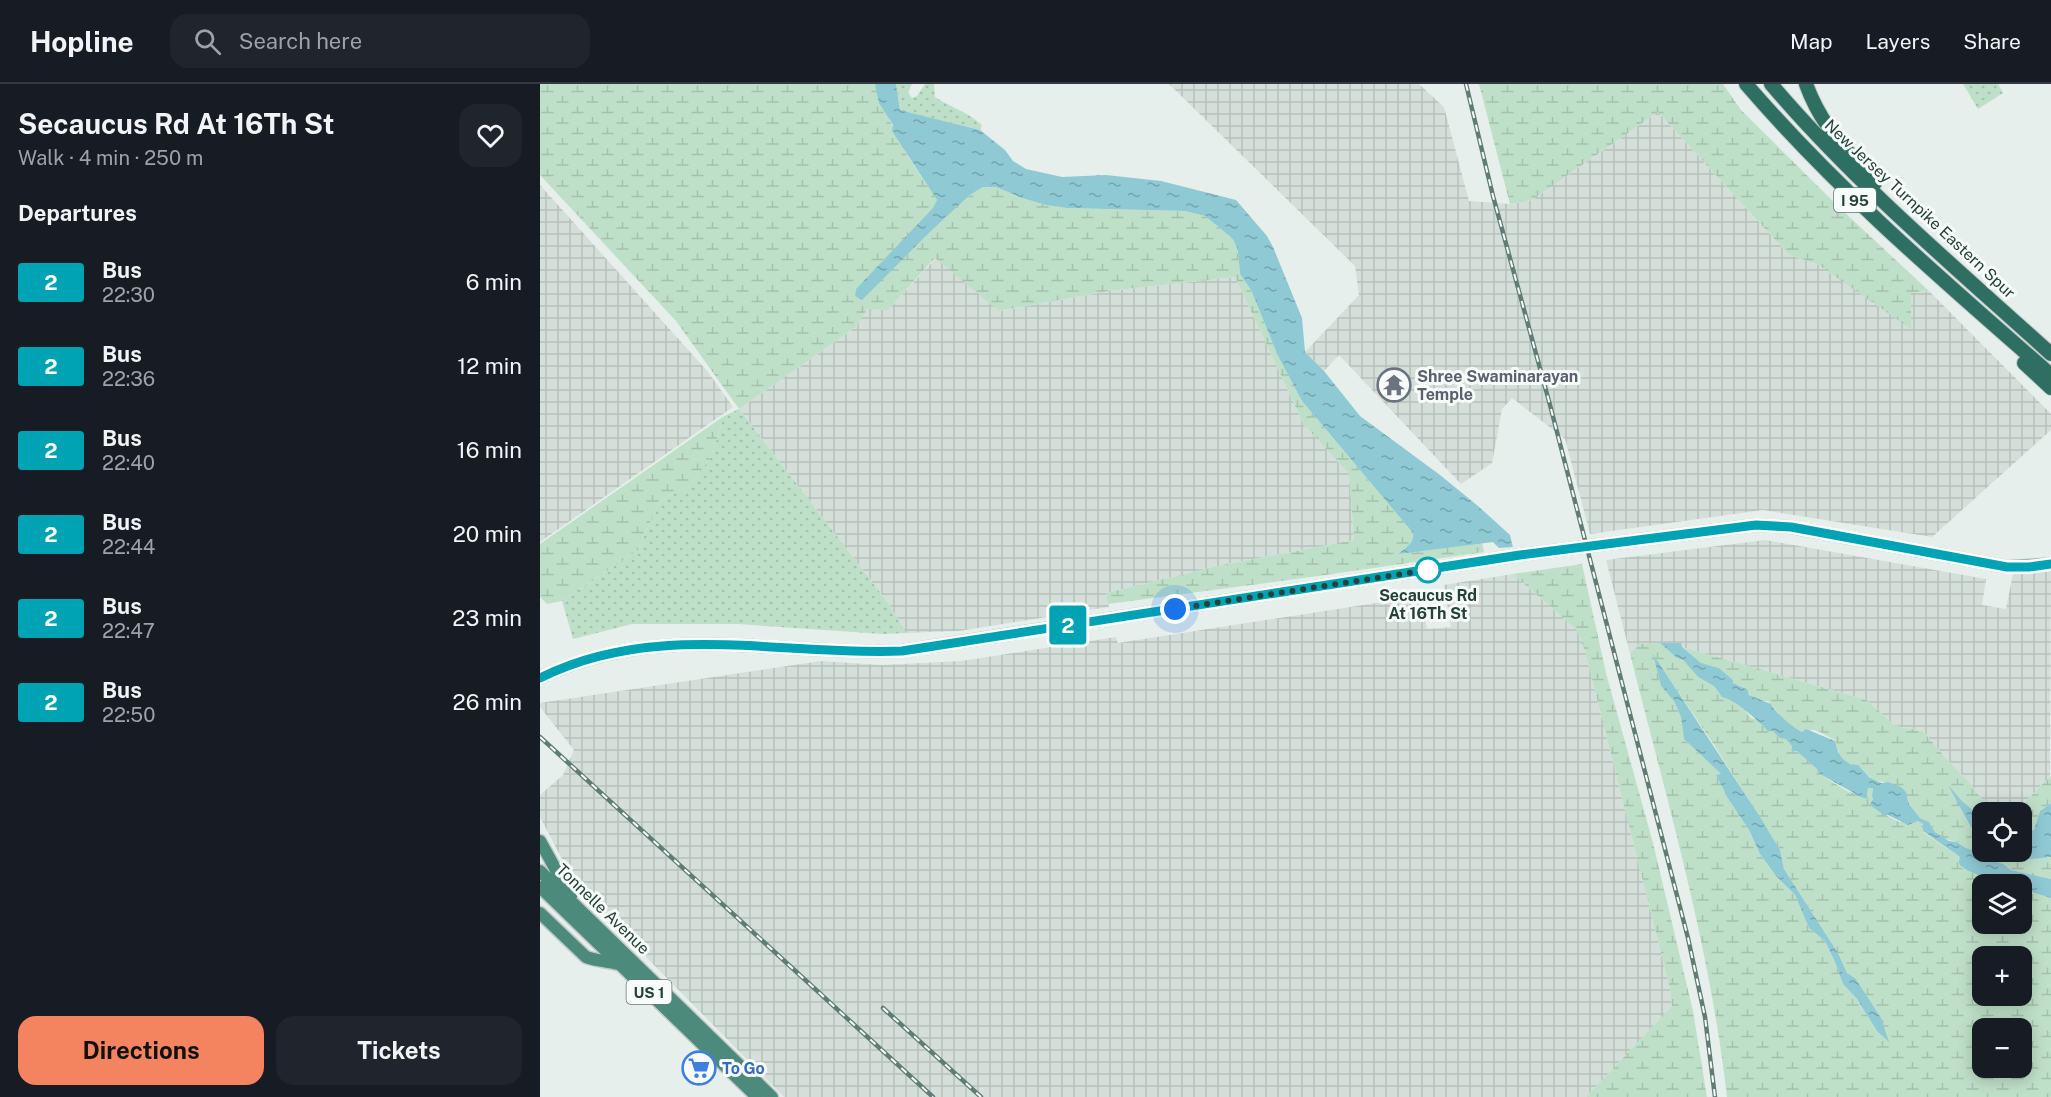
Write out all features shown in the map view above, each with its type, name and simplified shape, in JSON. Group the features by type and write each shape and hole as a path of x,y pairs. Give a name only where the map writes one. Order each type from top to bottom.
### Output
{"highway":[{"name":"New Jersey Turnpike Eastern Spur","path":"1746,84 1791,135 1845,190 2051,375"},
{"name":"New Jersey Turnpike Eastern Spur","path":"1771,84 1829,148 1919,235 2051,354"},
{"path":"1806,84 1817,110 1834,137 1919,235"},
{"path":"1973,306 2006,345 2051,388"},
{"path":"540,841 555,870 587,917"},
{"name":"Tonnelle Avenue","path":"540,871 772,1097"},
{"name":"Tonnelle Avenue","path":"540,887 757,1097"},
{"path":"540,913 586,957 622,965"}],"main road":[{"path":"540,678 614,652 658,645 714,644 862,653 902,651 1520,555 1756,525 1791,527 2007,567 2051,564"}],"shaded area":[{"path":"1169,84 1419,84 1444,107 1469,201 1510,204 1532,200 1658,112 1789,255 1817,264 1911,328 1911,293 1929,291 2051,414 2051,430 1932,537 1763,510 1590,534 1565,439 1512,398 1502,409 1492,463 1461,484 1339,355 1324,371 1305,352 1359,295 1355,266"},
{"path":"540,185 708,372 733,407 540,542"},
{"path":"936,258 1000,311 1109,291 1235,277 1304,425 1349,474 1354,540 1222,565 1106,593 1109,607 959,631 906,633 889,604 739,409 856,327 867,308 888,310"},
{"path":"1765,540 1986,579 1982,605 2006,609 2014,569 2051,565 2050,778 2025,802 1989,802 1982,799 1923,731 1895,726 1867,700 1678,646 1639,644 1630,654 1606,560"},
{"path":"1513,574 1577,630 1585,651 1670,989 1672,1006 1586,1097 784,1097 576,886 540,817 540,795 563,775 574,750 540,707 540,703 821,661 882,665 962,661 1116,637 1118,643 1421,596 1427,629 1451,627 1444,585"}],"green space":[{"path":"540,84 875,84 907,155 937,200 934,208 856,289 855,296 862,299 930,232 970,195 983,187 996,187 1022,198 1067,208 1185,211 1205,216 1233,239 1238,251 1240,274 1251,290 1278,356 1302,401 1413,533 1411,542 1399,553 1482,542 1484,552 1108,604 1106,593 1222,565 1354,540 1349,474 1304,425 1235,277 1109,291 999,311 935,258 888,310 867,309 856,327 739,409 676,321 540,175"},
{"path":"896,84 912,84 908,93 912,98 917,96 925,84 934,84 935,97 977,120 982,125 980,130 900,110"},
{"path":"1479,84 1723,84 1741,110 1842,210 1929,291 1911,293 1911,329 1817,264 1789,255 1658,112 1532,200 1510,204"},
{"path":"1963,84 1998,84 2003,93 1978,109"},
{"path":"739,409 889,604 906,633 883,634 738,624 632,624 573,639 562,601 638,550 660,500 688,487 711,457 724,416"},
{"path":"724,416 711,457 688,488 660,500 638,550 562,601 547,604 540,597 540,544"},
{"path":"1582,564 1606,673 1653,843 1693,1011 1707,1097 1586,1097 1672,1006 1670,989 1585,651 1577,630 1513,574"},
{"path":"1660,643 1677,658 1683,660 1698,677 1714,686 1722,697 1727,697 1744,708 1751,718 1786,738 1817,769 1818,773 1847,791 1868,798 1868,788 1873,788 1872,796 1876,810 1899,822 1919,821 1923,824 1923,832 1960,857 1962,868 1981,874 1972,874 1972,934 2032,934 2032,892 2051,898 2051,1097 1727,1097 1699,929 1630,654 1639,644","holes":["1654,656 1714,745 1780,850 1784,869 1838,953 1847,973 1855,978 1877,1031 1857,999 1843,984 1825,941 1809,928 1795,895 1776,876 1760,854 1749,830 1725,794 1717,775 1722,775 1684,739 1681,717 1674,701 1661,686"]},
{"path":"1682,647 1867,700 1895,726 1923,731 1982,799 1989,802 1972,802 1972,810 1950,788 1972,831 1972,852 1935,832 1929,822 1920,818 1909,804 1908,798 1888,782 1875,780 1857,765 1844,760 1835,740 1816,731 1802,732 1794,729 1768,701 1753,697 1744,687 1733,683 1733,680 1719,668 1701,663"},
{"path":"2051,775 2051,803 2040,811 2032,830 2032,802 2025,802"},
{"path":"2051,857 2051,879 2011,870 1997,862 2032,862 2032,859"}],"water":[{"path":"875,84 896,84 900,110 980,130 1005,150 1013,161 1026,169 1062,177 1106,175 1161,181 1236,200 1267,236 1273,247 1302,318 1305,352 1324,371 1360,416 1478,506 1510,535 1513,547 1499,548 1493,542 1398,554 1411,542 1413,533 1302,401 1278,356 1251,290 1240,274 1238,251 1233,239 1205,216 1185,211 1067,208 1022,198 996,187 983,187 970,195 930,232 862,300 855,296 856,289 933,208 937,200 892,131 893,125 879,103"},
{"path":"1660,643 1681,643 1682,647 1701,663 1719,668 1733,680 1733,683 1747,689 1749,695 1771,704 1799,731 1806,729 1835,741 1843,759 1850,764 1858,765 1869,777 1881,783 1888,782 1901,787 1906,792 1909,804 1920,818 1929,822 1935,832 1949,841 1957,842 1972,850 1972,862 1997,862 2011,870 2029,874 1978,874 1965,869 1959,864 1960,857 1923,831 1923,824 1918,821 1908,825 1888,815 1885,816 1870,805 1873,799 1873,788 1868,788 1868,799 1818,773 1817,769 1797,751 1792,751 1792,746 1786,739 1780,738 1773,731 1768,731 1739,706 1722,697 1714,686 1698,677 1683,660 1677,658"},
{"path":"1653,654 1760,817 1780,850 1784,869 1838,953 1847,973 1855,978 1881,1018 1889,1042 1877,1031 1857,999 1843,984 1825,941 1809,928 1795,895 1776,876 1760,854 1749,830 1725,794 1716,775 1721,774 1684,739 1681,717 1674,701 1661,686"},
{"path":"1948,785 1972,810 1972,830"},
{"path":"2051,803 2051,857 2032,859 2032,830 2040,811"},
{"path":"2032,875 2051,879 2051,898 2032,892"}],"railway":[{"path":"1466,84 1493,196 1550,405 1688,938 1705,1017 1715,1097"},
{"path":"540,737 933,1097"},
{"path":"883,1008 981,1097"}],"bus line":[{"name":"2","path":"540,678 614,652 670,644 862,653 902,651 1520,555 1756,525 1791,527 2007,567 2051,564"}],"place":[{"name":"Shree Swaminarayan Temple","path":"1394,385"},
{"name":"Secaucus Rd At 16Th St","path":"1428,570"},
{"name":"To Go","path":"699,1068"}],"route":[{"path":"1175,609 1428,570"}]}
